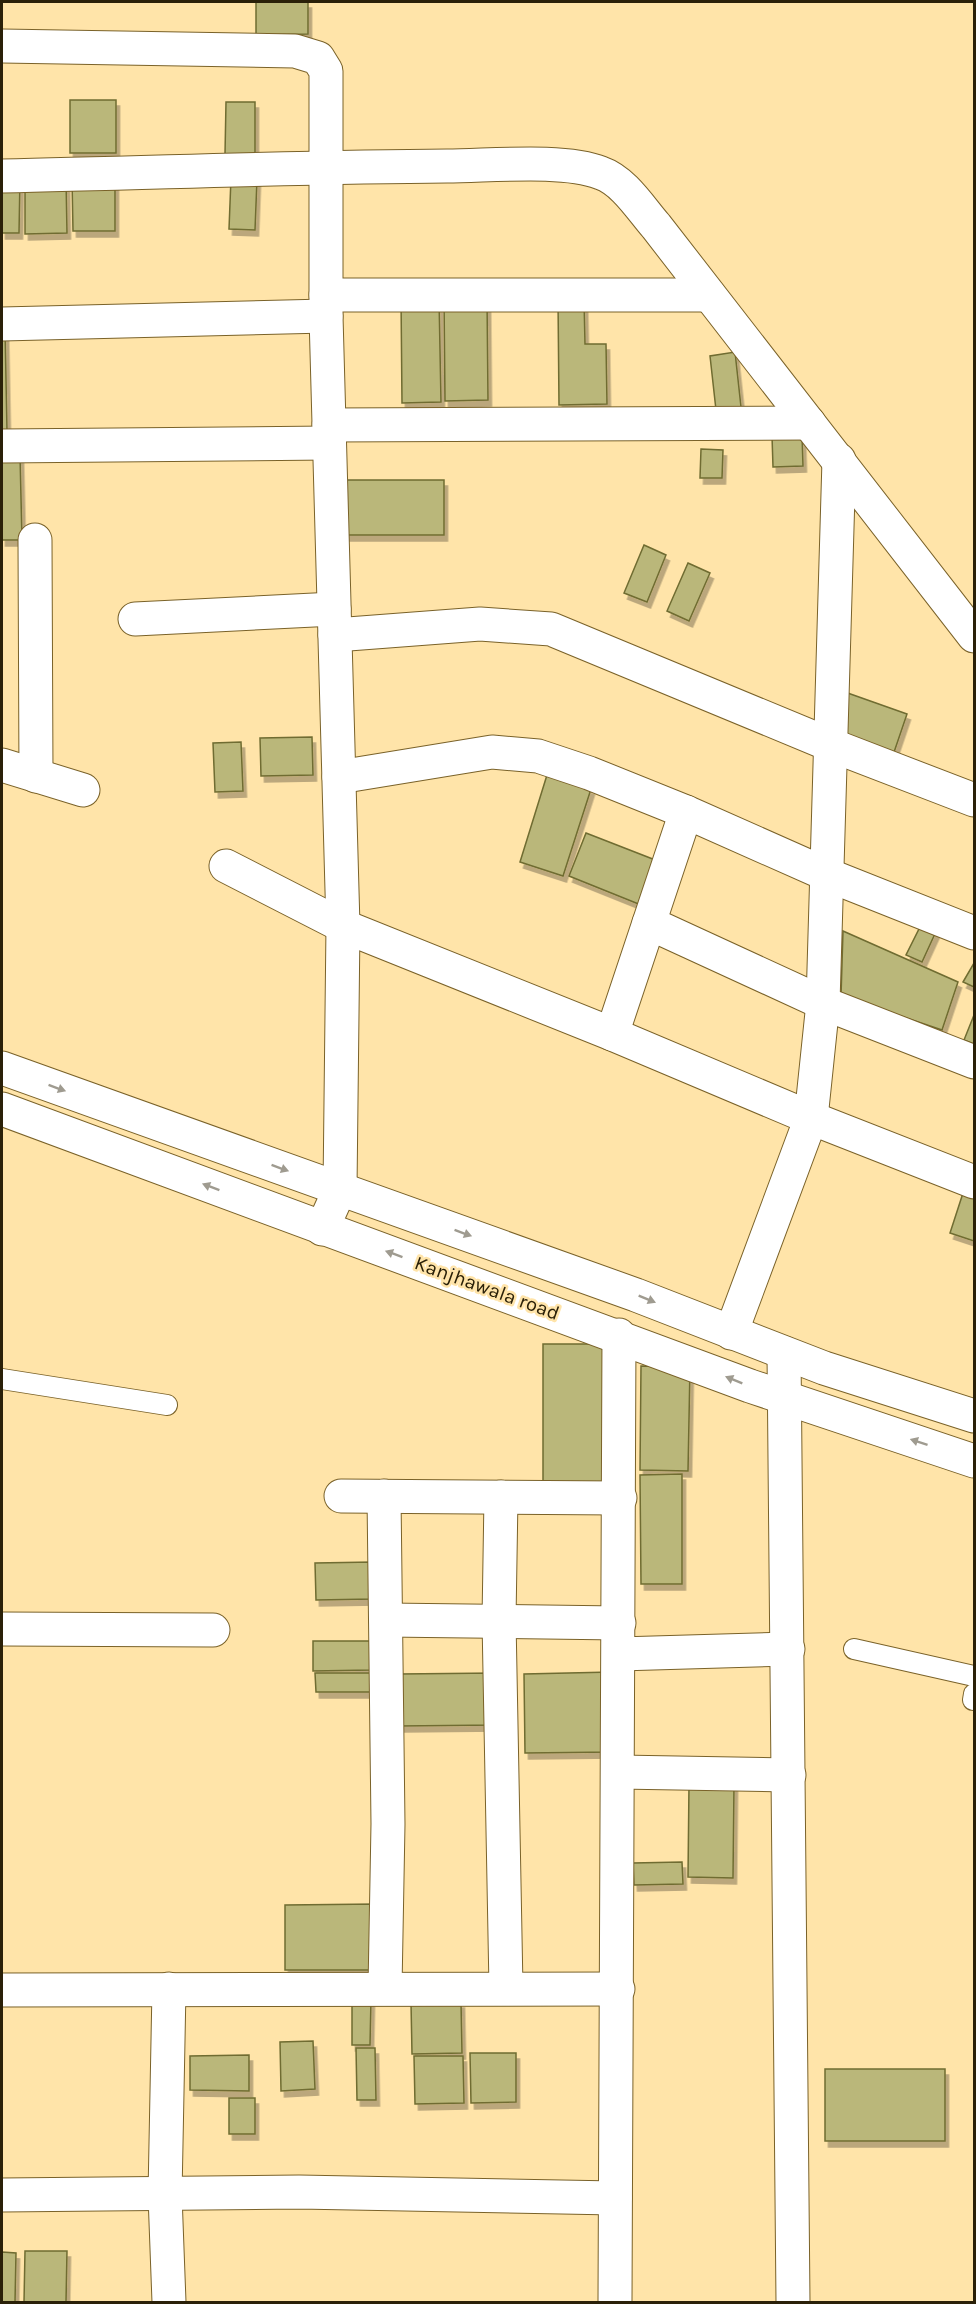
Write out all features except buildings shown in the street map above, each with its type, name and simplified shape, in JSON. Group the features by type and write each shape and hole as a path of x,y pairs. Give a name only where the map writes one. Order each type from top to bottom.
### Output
{"street":[{"path":"2,46 295,51 318,58 326,71 326,305 343,926 340,1189 322,1229"},
{"path":"2,176 327,167 535,165 572,166 603,173 627,191 975,636"},
{"path":"2,324 326,305 709,295"},
{"path":"2,446 329,434 809,423"},
{"path":"730,1334 811,1118 824,1003 839,460"},
{"path":"35,540 36,776"},
{"path":"135,619 480,624 552,629 831,745 975,800"},
{"path":"339,777 492,753 538,756 589,773 686,812 828,875 975,933"},
{"path":"2,765 83,790"},
{"path":"612,1034 686,812"},
{"path":"226,866 343,926 612,1034 811,1118 975,1182"},
{"path":"649,923 824,1003 975,1062"},
{"path":"2,1068 636,1295 730,1334 975,1416"},
{"name":"Kanjhawala road","path":"2,1109 322,1229 619,1335 784,1397 975,1461"},
{"path":"615,2302 620,1638 619,1335"},
{"path":"784,1353 793,2302"},
{"path":"341,1496 620,1498"},
{"path":"384,1496 388,1824 385,1988"},
{"path":"501,1497 499,1620 506,1988"},
{"path":"386,1620 499,1620 620,1638 788,1649"},
{"path":"2,1629 213,1630"},
{"path":"619,1772 789,1775"},
{"path":"169,1989 165,2195 169,2302"},
{"path":"2,1990 618,1989"},
{"path":"2,2195 299,2192 615,2198"}],"lane":[{"path":"2,1378 167,1405"},
{"path":"854,1649 975,1676"}]}
